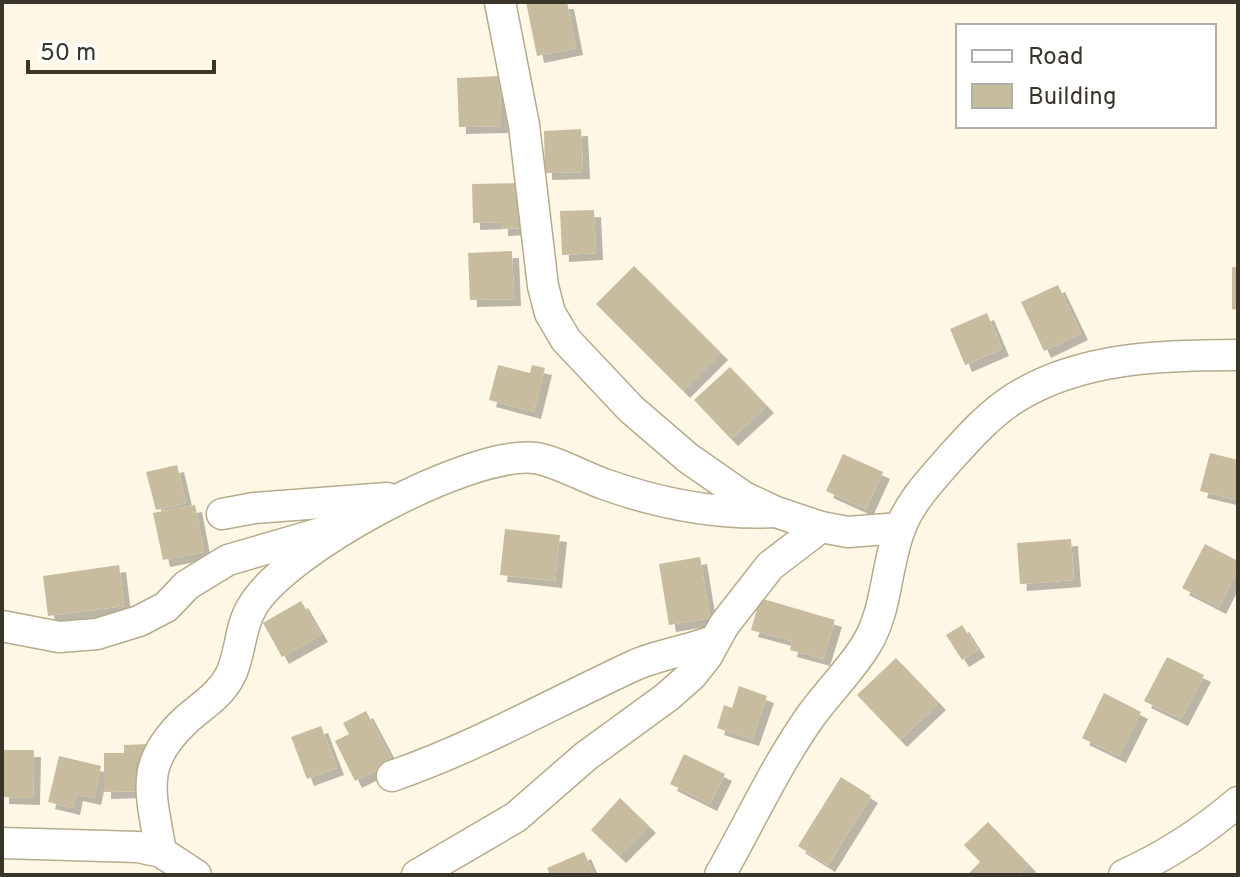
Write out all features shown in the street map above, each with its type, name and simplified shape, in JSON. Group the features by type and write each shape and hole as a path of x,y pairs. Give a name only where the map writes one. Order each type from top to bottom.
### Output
{"street":[{"path":"500,2 524,125 543,286 550,313 566,340 631,409 714,477 744,497 821,527 848,532 900,528"},
{"path":"720,875 760,797 810,717 866,645 880,617 900,528 924,488 981,425 1013,399 1043,383 1077,372 1130,360 1183,355 1238,355"},
{"path":"161,852 152,771 161,747 187,719 216,695 231,675 252,606 274,580 348,526 401,497 469,471 509,459 537,458 608,485 670,503 717,512 776,512"},
{"path":"222,514 254,508 401,497"},
{"path":"2,626 59,637 97,634 139,621 166,607 187,585 228,560 348,526"},
{"path":"417,875 516,817 586,756 667,697 692,675 724,625 770,566 821,527"},
{"path":"392,776 437,761 636,665 715,640"},
{"path":"1124,875 1192,839 1238,802"},
{"path":"2,843 138,847 161,852 196,875"}],"building":[{"path":"526,2 567,2 576,48 537,56"},
{"path":"500,76 501,126 459,127 457,78"},
{"path":"581,129 583,172 545,173 544,131"},
{"path":"521,183 522,228 501,229 501,222 473,223 472,184"},
{"path":"594,210 596,253 562,255 560,211"},
{"path":"512,251 514,299 470,300 468,253"},
{"path":"634,266 721,353 683,391 596,304"},
{"path":"1232,267 1238,267 1238,310 1232,309"},
{"path":"1058,285 1081,333 1044,351 1021,302"},
{"path":"987,313 1002,349 965,365 950,329"},
{"path":"498,365 530,373 532,365 545,368 534,412 489,400"},
{"path":"730,367 767,406 731,439 694,400"},
{"path":"1210,453 1238,460 1238,500 1200,491"},
{"path":"843,454 883,472 866,509 826,491"},
{"path":"177,465 186,503 156,510 146,472"},
{"path":"195,505 204,552 163,560 153,513"},
{"path":"505,529 560,535 555,581 500,575"},
{"path":"1071,539 1074,580 1020,584 1017,543"},
{"path":"1205,544 1238,561 1238,570 1219,607 1182,588"},
{"path":"700,557 710,618 669,625 659,564"},
{"path":"119,565 124,606 48,616 43,576"},
{"path":"760,598 835,620 823,659 790,650 792,641 751,630"},
{"path":"301,601 321,635 282,657 263,623"},
{"path":"962,625 978,650 962,660 946,635"},
{"path":"1167,657 1204,675 1181,719 1144,701"},
{"path":"896,658 939,703 900,740 857,695"},
{"path":"739,686 767,696 752,739 717,728 724,705 732,708"},
{"path":"1104,693 1141,712 1119,756 1082,738"},
{"path":"366,711 393,762 355,781 335,741 349,734 343,723"},
{"path":"321,726 337,768 307,779 291,737"},
{"path":"148,744 148,763 136,763 136,791 104,792 104,753 124,753 124,745"},
{"path":"2,750 34,750 33,798 2,797"},
{"path":"684,754 725,774 710,804 670,784"},
{"path":"59,756 101,766 94,798 76,794 73,808 48,802"},
{"path":"841,777 871,796 828,865 798,846"},
{"path":"620,798 649,826 619,856 591,830"},
{"path":"988,822 1029,865 1019,875 967,875 980,862 964,845"},
{"path":"584,852 594,875 550,875 547,868"}]}
